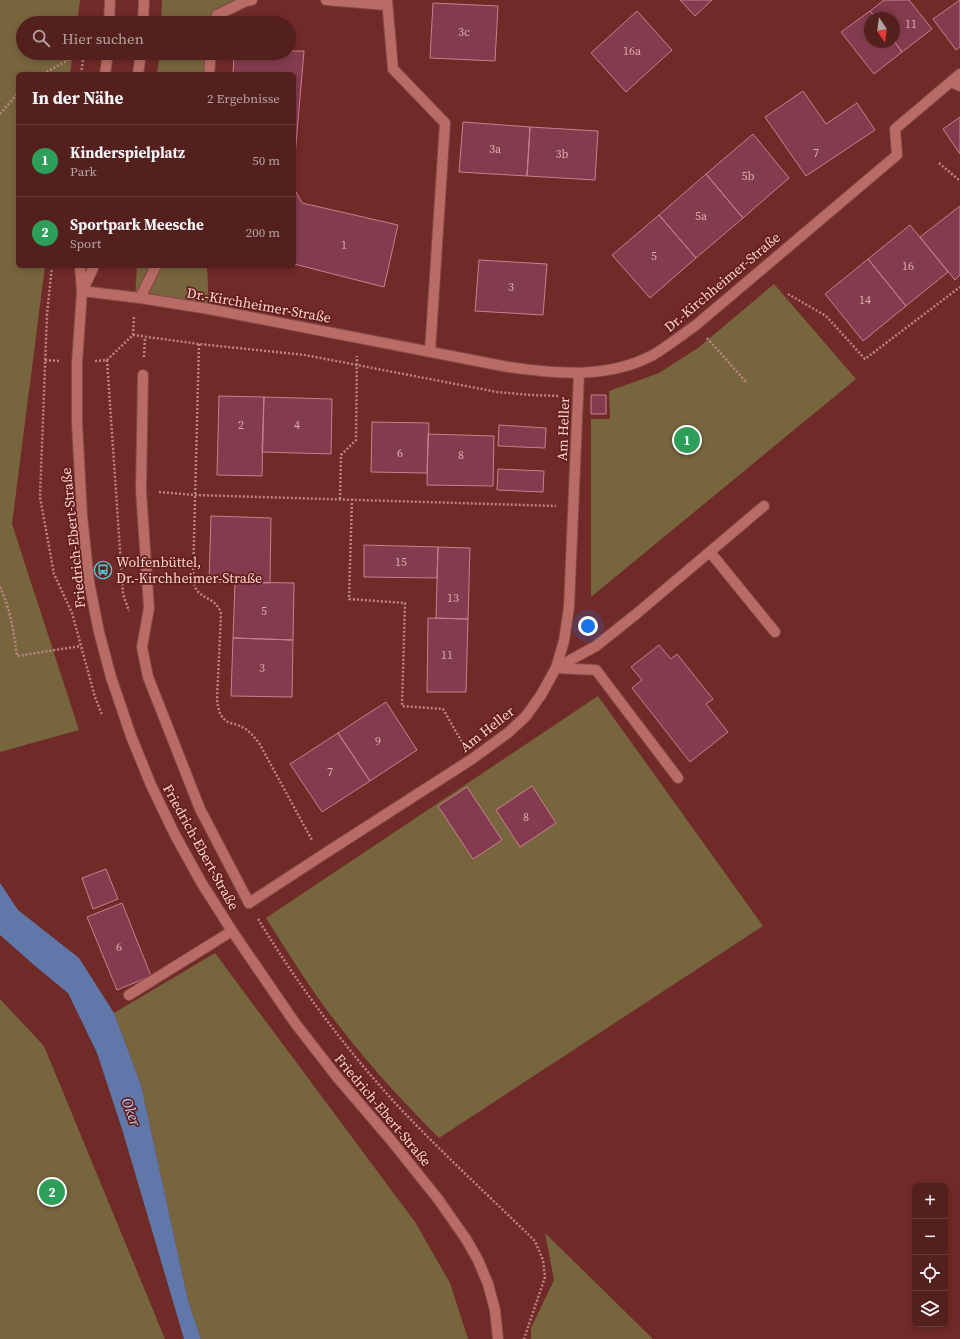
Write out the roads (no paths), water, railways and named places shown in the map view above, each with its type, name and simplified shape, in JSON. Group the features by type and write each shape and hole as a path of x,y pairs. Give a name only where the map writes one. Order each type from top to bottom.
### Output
{"street":[{"path":"109,16 110,0"},
{"path":"143,16 144,0"},
{"path":"217,16 246,1 252,0"},
{"path":"326,0 386,2 393,69 445,124 430,352"},
{"path":"105,72 107,60"},
{"path":"138,72 140,60"},
{"path":"209,72 210,60"},
{"name":"Dr.-Kirchheimer-Straße","path":"82,291 209,309 430,352 543,372 600,372 621,367 652,355 666,347 696,325 897,155 895,129 955,84 960,74"},
{"name":"Friedrich-Ebert-Straße","path":"80,268 82,291 77,363 78,423 82,515 89,582 99,632 111,677 131,736 151,785 174,833 201,882 232,931 295,1023 337,1077 390,1139 438,1199 466,1239 478,1260 488,1284 495,1310 498,1339"},
{"name":"Friedrich-Ebert-Straße","path":"82,291 93,268"},
{"path":"138,298 155,268"},
{"name":"Am Heller","path":"144,375 142,490 148,608 142,648 148,677 200,809 249,903 472,759 509,732 526,716 541,695 556,668 564,641 569,607 579,373"},
{"path":"556,668 596,646 764,506"},
{"path":"710,552 776,632"},
{"path":"556,668 596,670 678,778"},
{"path":"129,995 232,931"}],"water":[{"name":"Oker","path":"0,883 18,910 79,958 114,1013 141,1085 188,1300 201,1339 184,1339 122,1129 97,1053 68,993 0,935"}],"place":[{"name":"Kinderspielplatz","path":"687,440"},
{"name":"Wolfenbüttel, Dr.-Kirchheimer-Straße","path":"103,570"},
{"name":"Sportpark Meesche","path":"52,1192"}]}
